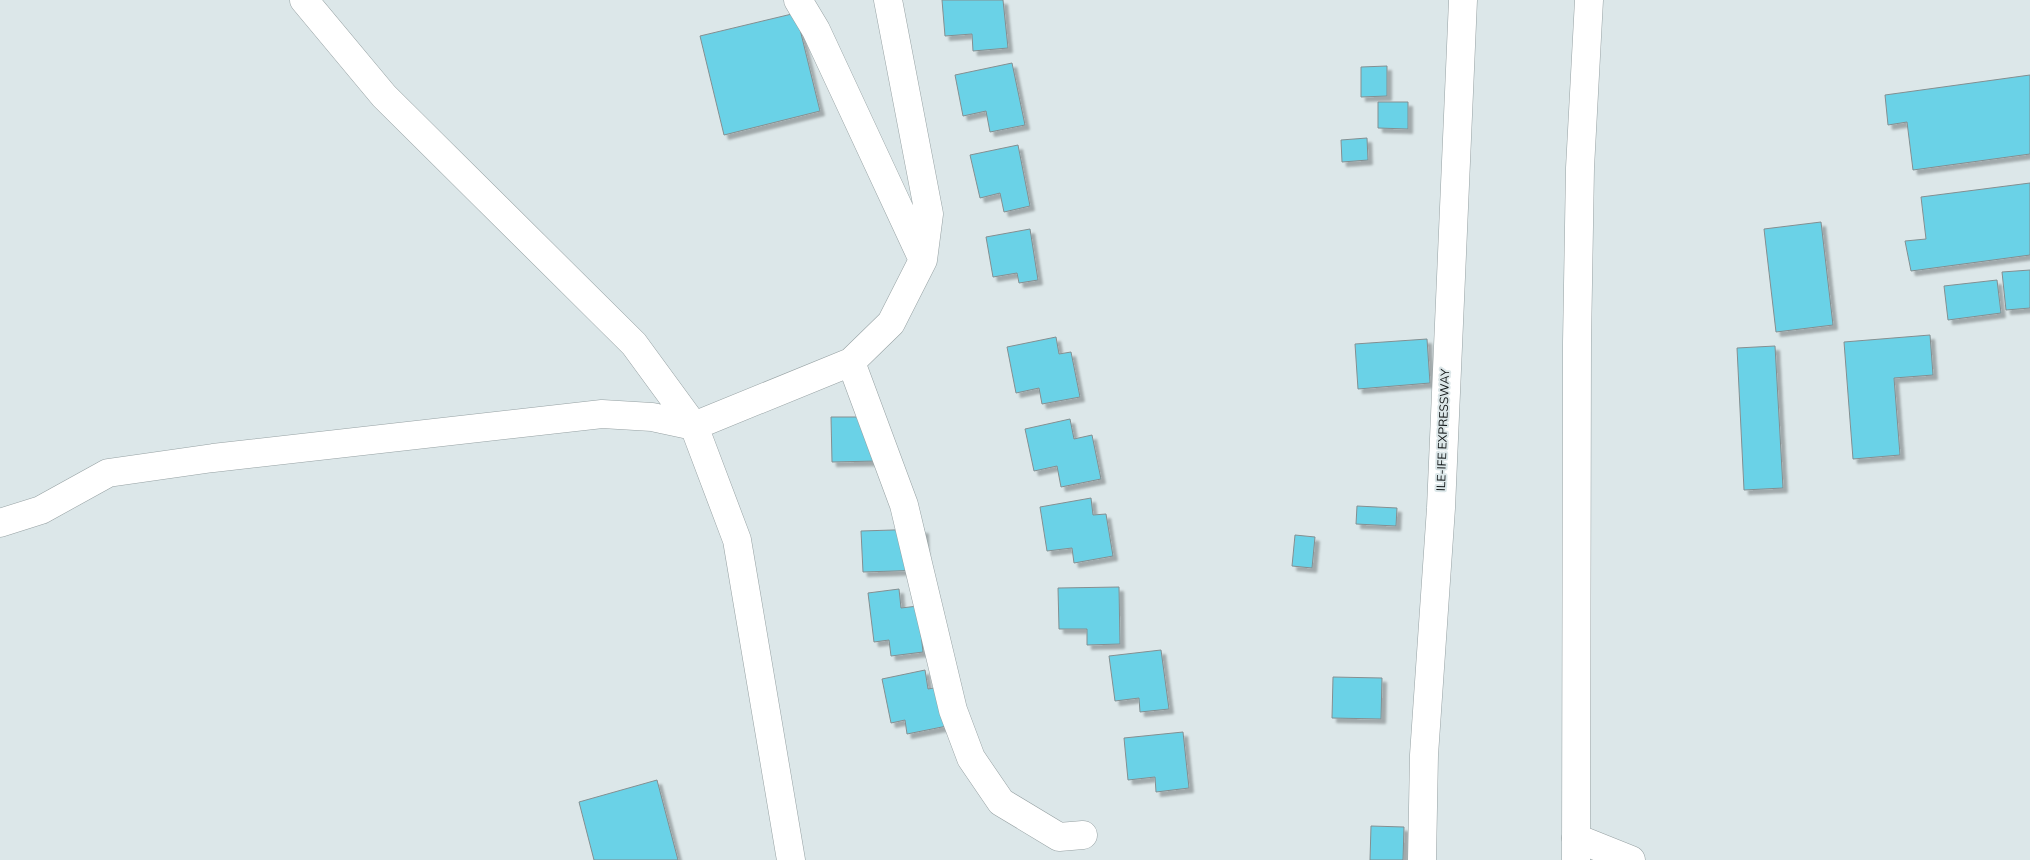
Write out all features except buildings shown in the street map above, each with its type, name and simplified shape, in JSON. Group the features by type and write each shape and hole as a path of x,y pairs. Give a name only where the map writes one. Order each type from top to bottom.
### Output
{"main road":[{"path":"304,0 384,96 634,344 694,426 737,540 791,860"},
{"path":"798,0 816,30 924,260"},
{"path":"0,523 41,510 108,472 602,414 652,416 694,426 851,362 892,323 924,260 929,214 888,0"},
{"name":"ILE-IFE EXPRESSWAY","path":"1422,860 1424,755 1440,508 1463,0"},
{"path":"1589,0 1580,168 1577,332 1576,849 1631,860"},
{"path":"851,362 904,505 953,710 971,758 1001,802 1059,837 1083,835"}]}
